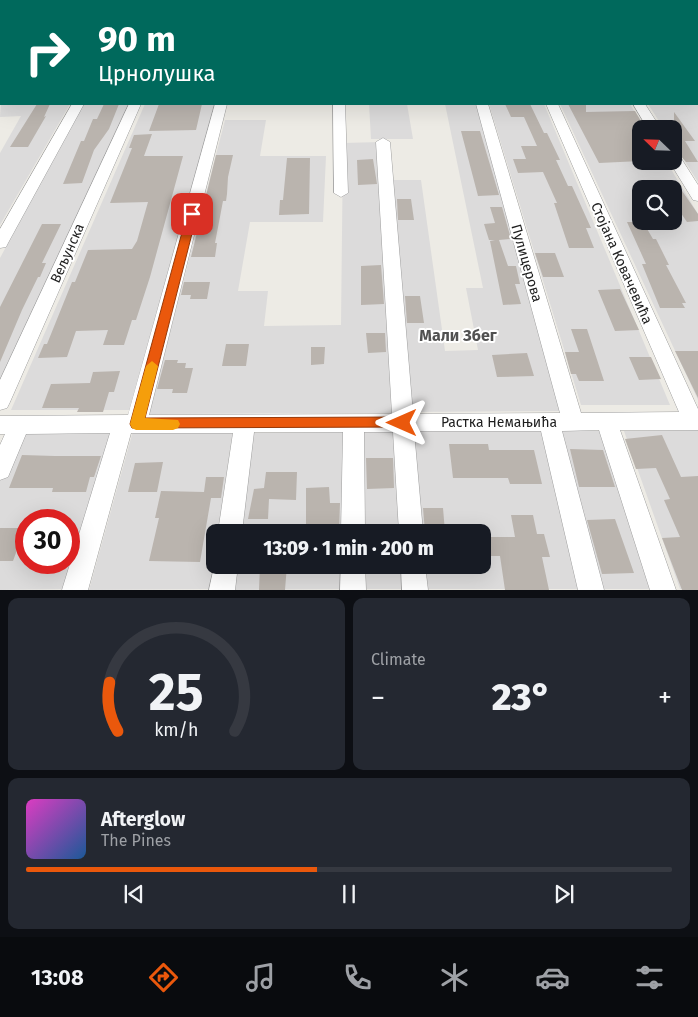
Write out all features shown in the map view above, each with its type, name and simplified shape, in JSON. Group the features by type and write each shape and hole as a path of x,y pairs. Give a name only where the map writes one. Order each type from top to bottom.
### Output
{"street":[{"path":"0,243 77,105"},
{"name":"Вељунска","path":"0,402 135,105"},
{"path":"75,590 130,424 221,105"},
{"path":"339,105 341,193"},
{"name":"Пулицерова","path":"482,105 573,422"},
{"name":"Стојана Ковачевића","path":"552,105 695,421"},
{"path":"640,105 649,120"},
{"path":"383,142 410,524"},
{"path":"681,170 698,197"},
{"name":"Растка Немањића","path":"9,425 695,421"},
{"path":"549,422 591,590"},
{"path":"607,422 663,590"},
{"path":"353,524 354,423"},
{"path":"231,524 245,424"},
{"path":"0,470 9,425"},
{"path":"222,590 225,574"},
{"path":"353,574 353,590"},
{"path":"414,574 415,590"}],"shaded area":[{"path":"1,105 69,105 0,225 0,153 21,116 0,117"},
{"path":"83,105 129,105 0,390 0,258"},
{"path":"145,105 217,105 130,410 11,410"},
{"path":"369,105 407,105 413,139 371,139"},
{"path":"445,105 477,105 563,411 410,412 391,180 421,180 445,351 478,350 466,288 483,288"},
{"path":"489,105 544,105 670,405 581,405"},
{"path":"560,105 631,105 640,120 632,120 632,170 671,170 677,180 632,180 632,230 682,230 682,188 698,214 698,400"},
{"path":"649,105 698,105 698,182 682,157 682,120 658,120"},
{"path":"225,120 266,120 260,156 326,156 323,222 250,222 238,291 268,291 264,326 341,325 343,143 381,142 399,413 149,414"},
{"path":"233,430 219,524 206,524 206,574 212,574 210,589 89,590 133,431"},
{"path":"363,430 600,431 651,589 366,589 366,574 491,574 491,524 365,524"},
{"path":"698,430 698,589 680,589 624,431"},
{"path":"343,432 343,524 242,524 253,433"},
{"path":"113,433 80,545 80,509 15,509 15,574 71,574 67,589 0,590 0,480 19,434"},
{"path":"236,574 343,574 342,589 235,590"}],"building":[{"path":"36,105 50,105 44,117 46,116 28,147 10,147"},
{"path":"104,105 119,105 109,129 94,150 82,183 63,184 81,141 84,141 93,119 97,119"},
{"path":"159,105 202,105 196,130 149,131"},
{"path":"505,105 530,105 544,133 547,133 560,160 556,160 568,186 572,186 591,228 586,228 594,248 569,248 554,203 557,203 543,172 518,173 513,159 526,159 521,146 537,146 524,117 511,117"},
{"path":"569,105 586,105 586,112 635,111 640,120 632,120 632,161 599,163"},
{"path":"674,112 680,120 674,120"},
{"path":"682,123 695,141 685,141 698,162 686,162 682,157"},
{"path":"461,131 480,131 499,195 478,196"},
{"path":"152,134 144,156 183,156 150,277 136,320 132,320 124,345 103,345 108,330 76,331 67,357 38,358 44,344 47,344 72,282 75,282 88,250 132,249 137,241 148,202 110,203 132,148 129,148 134,135"},
{"path":"216,155 233,155 228,177 226,201 223,201 215,243 217,243 215,257 191,257"},
{"path":"287,158 310,158 309,214 279,215 280,200 283,200"},
{"path":"373,159 377,184 358,185 357,160"},
{"path":"682,191 698,214 698,221 687,222 682,215"},
{"path":"397,199 411,199 414,220 398,220"},
{"path":"490,207 502,207 511,239 499,240 508,266 516,266 520,284 515,284 521,304 503,305 490,241 495,240 489,240 484,224 495,223"},
{"path":"627,222 632,222 632,230 648,230 653,239 656,239 669,265 666,265 686,303 682,303 685,308 660,308 642,264 646,264"},
{"path":"42,224 61,224 42,263 46,263 40,277 38,277 22,310 0,362 0,307"},
{"path":"535,253 555,253 564,277 543,277"},
{"path":"381,265 384,304 361,305 361,266"},
{"path":"184,282 210,282 207,299 190,299 191,295 181,295"},
{"path":"620,289 639,330 615,331 598,290"},
{"path":"405,296 420,296 424,323 407,323"},
{"path":"571,329 587,329 604,381 579,381 576,374 571,374 565,352 579,352"},
{"path":"366,333 385,333 386,352 368,353"},
{"path":"226,344 249,344 246,366 222,366"},
{"path":"311,347 325,347 324,364 311,365"},
{"path":"675,351 698,351 698,398 678,357"},
{"path":"527,353 534,376 497,377 492,355"},
{"path":"629,357 651,357 661,379 639,380"},
{"path":"165,360 178,360 177,363 186,363 185,368 193,368 187,393 172,393 173,389 157,389"},
{"path":"120,371 114,392 109,392 103,412 77,412 79,408 42,408 51,384 90,383 93,372"},
{"path":"662,435 681,477 698,476 698,590 682,590 662,538 680,537 664,500 670,499 656,468 636,469 625,439"},
{"path":"449,444 488,444 489,450 534,450 542,484 510,484 508,478 453,478"},
{"path":"570,449 603,450 615,487 579,487"},
{"path":"22,455 101,456 94,477 90,477 86,492 52,492 53,488 9,488"},
{"path":"366,458 393,458 394,488 367,489"},
{"path":"163,462 157,492 128,492 135,463"},
{"path":"266,472 297,472 296,500 269,499 268,519 248,519 254,489 264,488"},
{"path":"206,477 224,477 221,498 211,498 200,562 149,561 159,518 155,518 161,491 204,492"},
{"path":"329,487 330,503 340,503 339,524 306,524 306,488"},
{"path":"423,508 443,508 444,524 424,524"},
{"path":"511,515 533,515 537,534 544,534 550,557 542,557 549,590 505,590 500,556 491,556 491,537 515,537"},
{"path":"615,519 634,573 602,574 587,520"},
{"path":"0,528 15,528 15,556 13,561 0,561"},
{"path":"260,574 286,574 285,590 259,590"}],"slow traffic":[{"path":"152,366 136,424 173,424"}],"district":[{"name":"Мали Збег","path":"458,335"}],"route":[{"path":"192,214 136,424 402,423"}]}
